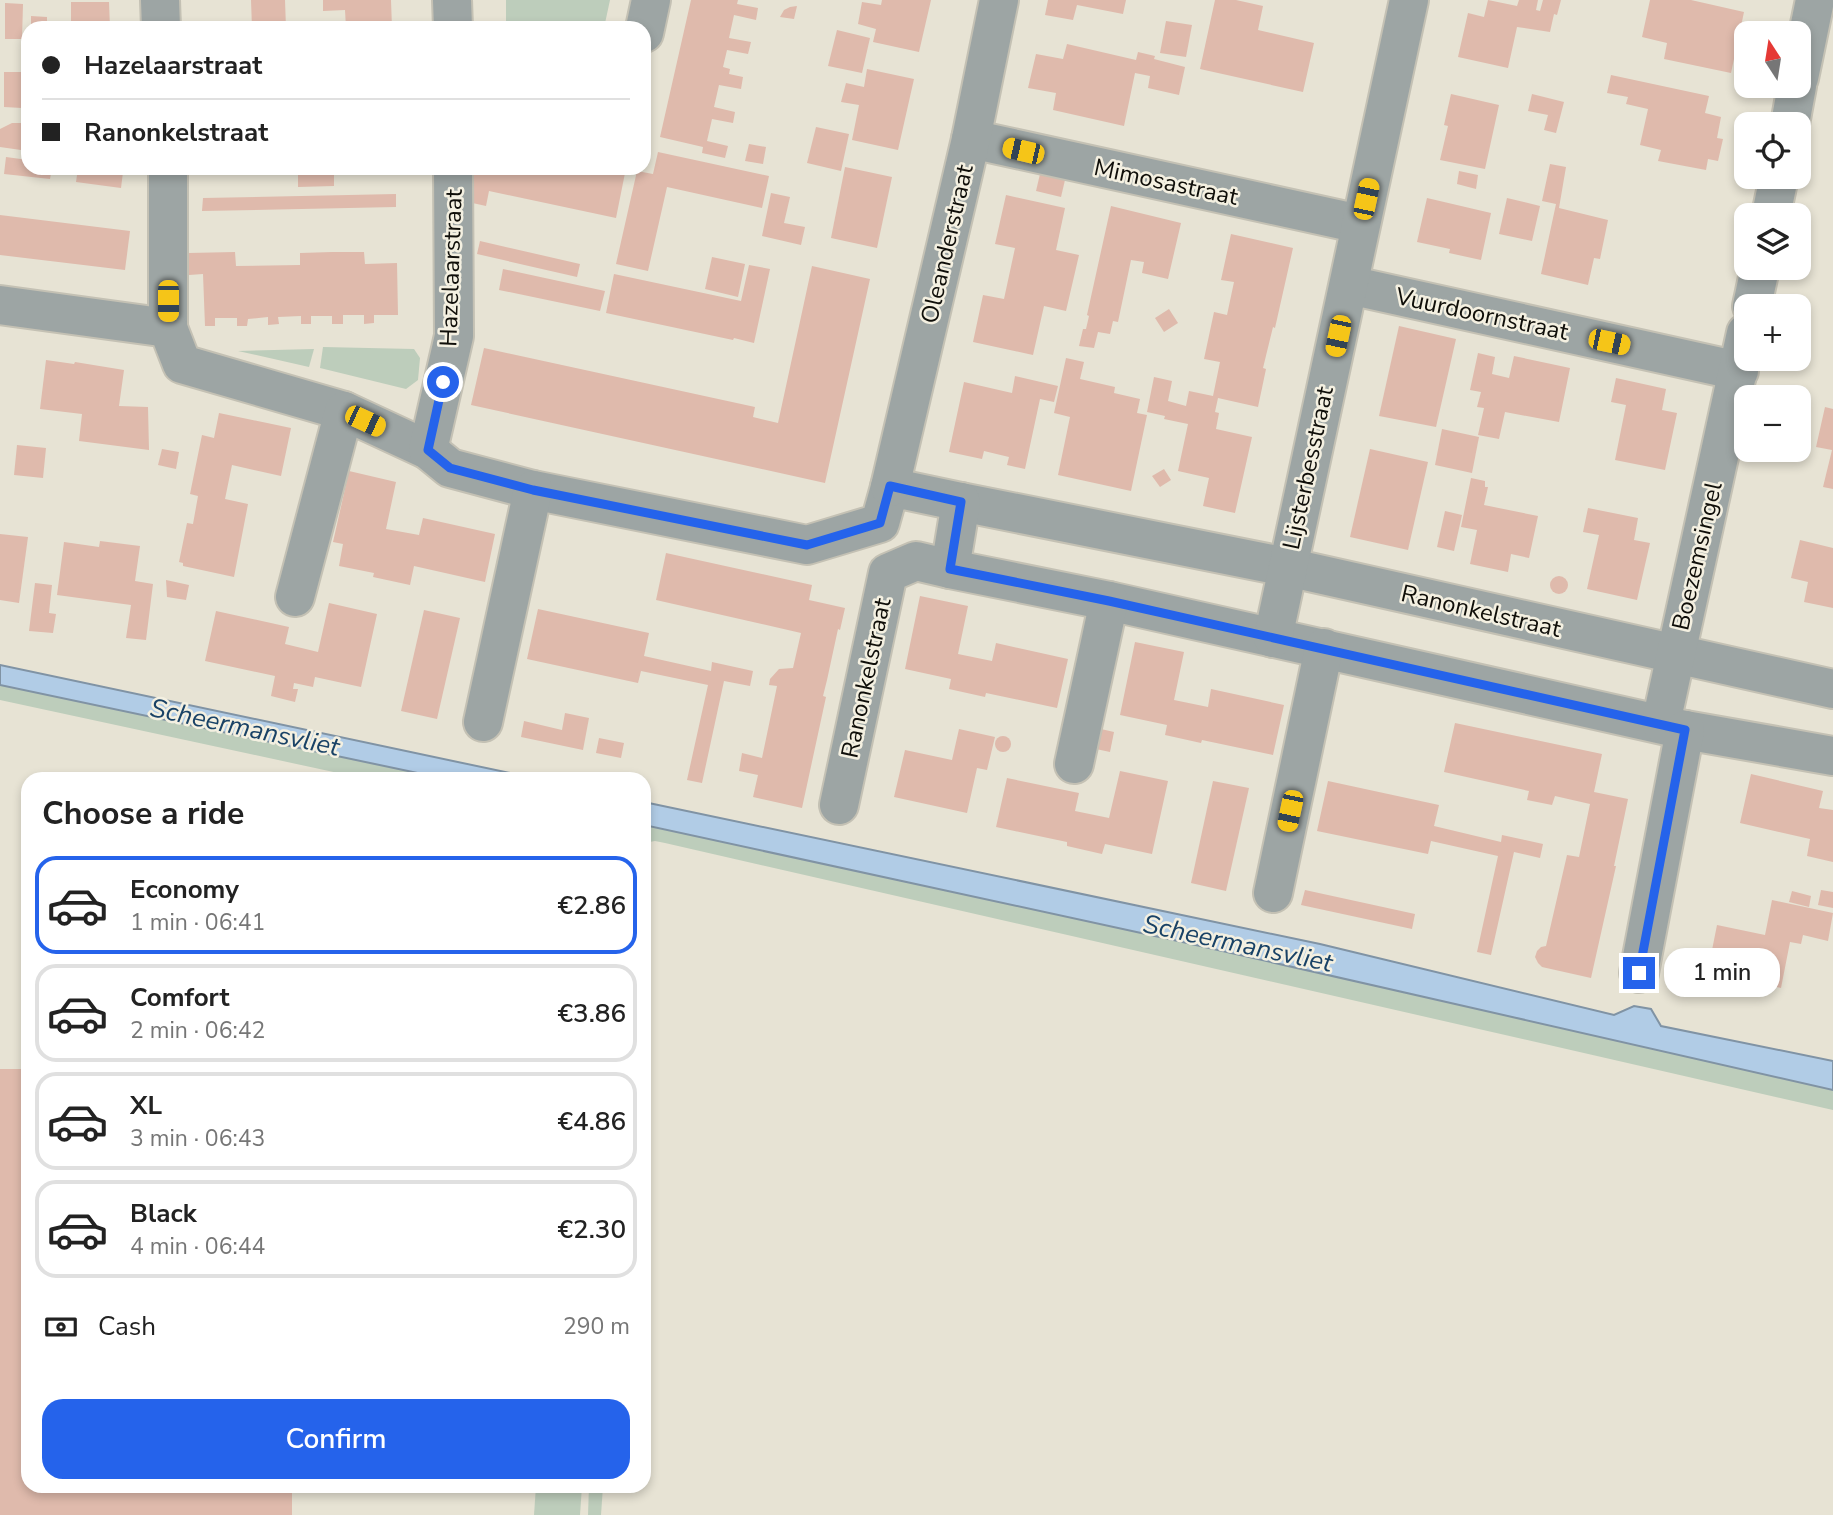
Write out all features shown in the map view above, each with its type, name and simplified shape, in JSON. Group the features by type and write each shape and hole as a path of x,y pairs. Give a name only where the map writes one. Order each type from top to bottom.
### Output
{"street":[{"path":"160,0 161,21"},
{"path":"452,0 453,21"},
{"path":"647,21 651,0"},
{"name":"Oleanderstraat","path":"890,486 971,139 999,0"},
{"name":"Lijsterbesstraat","path":"1287,567 1409,0"},
{"path":"1811,21 1815,0"},
{"name":"Mimosastraat","path":"971,139 1360,224"},
{"path":"168,175 168,328 182,364 344,411 428,450 450,468 533,490 807,545 880,523 890,486"},
{"name":"Hazelaarstraat","path":"428,450 454,336 453,175"},
{"name":"Vuurdoornstraat","path":"1349,285 1734,370"},
{"path":"0,305 168,328"},
{"name":"Boezemsingel","path":"1675,654 1739,371"},
{"path":"295,597 344,411"},
{"name":"Ranonkelstraat","path":"890,486 1287,567 1833,689"},
{"path":"483,722 533,490"},
{"path":"950,569 961,502"},
{"name":"Ranonkelstraat","path":"839,805 888,573 916,561 1673,726 1833,756"},
{"path":"1273,638 1287,567"},
{"path":"1074,764 1109,601"},
{"path":"1273,892 1324,648"},
{"path":"1639,973 1673,726 1675,654"}],"green space":[{"path":"506,0 610,0 606,21 506,21"},
{"path":"323,347 414,349 420,358 418,380 406,389 320,368"},
{"path":"314,349 309,367 238,351"},
{"path":"0,685 413,772 334,772 0,700"},
{"path":"651,827 1187,943 1833,1090 1833,1110 665,843 651,842"},
{"path":"536,1493 582,1493 580,1515 534,1515"},
{"path":"589,1493 603,1493 601,1515 588,1515"}],"water":[{"name":"Scheermansvliet","path":"0,665 505,772 413,772 0,685"},
{"name":"Scheermansvliet","path":"651,803 1320,944 1614,1015 1634,1006 1651,1009 1661,1026 1833,1061 1833,1090 1187,943 651,827"}],"building":[{"path":"251,0 285,0 286,21 252,21"},
{"path":"323,0 391,0 392,21 346,21 345,10 323,11"},
{"path":"691,0 738,0 737,4 758,8 756,20 734,15 729,38 751,42 748,54 727,50 723,67 730,69 729,74 743,77 741,89 719,85 714,107 735,112 733,123 712,119 707,141 728,146 725,158 702,153 703,147 660,137"},
{"path":"882,0 931,0 919,52 873,42 876,29 858,24 862,2 881,5"},
{"path":"1048,0 1126,0 1123,14 1077,5 1073,20 1045,15"},
{"path":"1215,0 1236,0 1263,6 1258,30 1314,43 1303,92 1200,69"},
{"path":"1488,0 1517,6 1519,0 1538,0 1536,10 1540,11 1543,0 1561,0 1550,32 1517,27 1508,68 1458,57 1468,13 1484,17"},
{"path":"1650,0 1691,0 1744,12 1742,21 1734,21 1734,59 1731,73 1664,59 1667,43 1642,37"},
{"path":"71,2 109,2 110,21 71,21"},
{"path":"5,3 23,4 21,39 5,39"},
{"path":"797,6 794,19 780,17 784,10"},
{"path":"31,16 47,17 47,21 31,21"},
{"path":"1166,21 1192,25 1186,57 1160,53"},
{"path":"837,30 870,38 862,73 828,66"},
{"path":"1067,44 1136,60 1138,52 1185,67 1179,95 1148,88 1150,76 1135,73 1124,126 1053,110 1056,93 1028,88 1036,54 1063,59"},
{"path":"867,69 914,79 898,150 852,140 859,105 841,102 846,83 864,87"},
{"path":"4,72 21,72 21,108 4,107"},
{"path":"1611,75 1709,96 1705,113 1721,117 1717,138 1723,139 1718,161 1708,159 1706,170 1658,161 1661,150 1640,145 1648,109 1626,104 1628,97 1607,93"},
{"path":"1451,94 1499,105 1485,169 1440,160 1448,126 1444,125"},
{"path":"1532,94 1564,102 1556,133 1544,130 1548,115 1528,111"},
{"path":"12,123 21,123 21,150 0,147 0,129"},
{"path":"816,127 849,134 841,171 807,163"},
{"path":"749,144 766,147 763,164 745,161"},
{"path":"658,152 769,176 762,208 667,187 648,271 616,264 636,175 653,174"},
{"path":"6,157 21,159 21,175 51,175 50,179 4,174"},
{"path":"1550,164 1566,167 1559,208 1608,220 1600,259 1594,258 1588,285 1541,274 1556,204 1542,201"},
{"path":"845,167 892,177 877,248 831,238"},
{"path":"1459,171 1478,175 1476,189 1457,184"},
{"path":"1040,174 1065,180 1061,197 1036,191"},
{"path":"77,175 123,175 121,188 76,182"},
{"path":"298,175 334,175 334,186 298,187"},
{"path":"474,175 625,175 616,218 489,191 486,206 468,202"},
{"path":"771,193 790,197 784,223 805,227 801,245 762,236"},
{"path":"396,194 396,207 202,211 203,198"},
{"path":"1006,195 1065,208 1056,250 1079,255 1066,311 1044,306 1033,355 973,342 983,295 1004,299 1015,248 995,244"},
{"path":"1427,198 1491,213 1481,260 1449,253 1450,249 1417,242"},
{"path":"1507,198 1540,206 1532,241 1499,234"},
{"path":"1111,206 1181,223 1168,279 1142,273 1144,262 1131,260 1118,322 1113,321 1110,334 1098,332 1094,348 1079,346 1089,316 1087,315"},
{"path":"0,215 130,231 125,270 0,255"},
{"path":"1231,234 1293,248 1263,368 1266,369 1258,407 1218,398 1216,429 1252,437 1235,513 1203,506 1209,478 1178,471 1188,424 1147,412 1154,377 1172,381 1168,401 1186,406 1189,391 1213,396 1220,362 1204,359 1214,312 1227,315 1234,282 1221,280"},
{"path":"480,241 580,264 577,277 477,254"},
{"path":"235,252 236,266 300,265 300,253 332,252 364,252 365,264 397,263 398,315 374,315 374,323 364,324 364,315 343,315 343,324 332,324 332,316 311,316 311,324 301,324 301,316 278,317 279,324 268,325 268,317 248,319 247,326 237,326 237,318 215,318 215,326 205,326 203,274 189,275 188,253"},
{"path":"712,257 745,264 738,297 705,289"},
{"path":"749,265 770,269 754,343 606,313 614,274 741,301"},
{"path":"812,266 870,279 825,483 471,405 484,348 755,407 753,417 778,423"},
{"path":"503,269 605,291 600,311 499,290"},
{"path":"1169,309 1178,323 1164,332 1155,318"},
{"path":"1399,326 1456,339 1436,427 1379,416"},
{"path":"1478,353 1495,357 1492,374 1509,378 1514,356 1570,368 1559,422 1505,412 1499,439 1478,435 1484,408 1477,407 1481,392 1470,390"},
{"path":"1066,358 1084,362 1080,379 1115,387 1114,393 1140,399 1137,413 1147,415 1131,491 1058,475 1070,417 1054,413"},
{"path":"46,360 124,370 119,406 148,407 149,450 79,441 82,414 40,409"},
{"path":"1015,376 1058,386 1054,402 1040,399 1025,469 1007,465 1009,457 984,451 982,459 949,452 964,382 1012,393"},
{"path":"1616,378 1666,389 1662,410 1677,413 1665,470 1615,460 1626,405 1611,402"},
{"path":"1825,407 1833,409 1833,489 1823,487 1832,450 1816,447"},
{"path":"219,413 291,428 281,476 232,465 225,499 248,504 234,577 183,566 183,563 179,562 187,523 193,524 198,496 190,494 202,435 214,438"},
{"path":"1442,429 1479,437 1472,473 1435,465"},
{"path":"17,445 46,448 43,478 14,475"},
{"path":"162,449 179,452 176,469 158,465"},
{"path":"1370,449 1428,462 1408,550 1350,537"},
{"path":"1164,469 1171,480 1160,487 1152,476"},
{"path":"349,471 396,482 386,529 419,535 423,518 495,534 485,582 414,566 410,585 373,577 374,573 339,566 343,544 333,542"},
{"path":"1471,478 1485,481 1485,487 1488,487 1484,505 1538,516 1529,558 1511,554 1508,572 1470,564 1477,530 1461,527"},
{"path":"1588,508 1638,518 1634,540 1650,543 1637,600 1587,589 1599,535 1583,532"},
{"path":"1445,511 1462,515 1454,551 1437,547"},
{"path":"0,534 28,537 19,603 0,600"},
{"path":"1800,540 1833,548 1833,608 1804,602 1808,582 1791,578"},
{"path":"100,541 140,546 135,581 153,584 146,640 126,638 131,605 57,595 64,542 99,547"},
{"path":"666,553 812,585 809,600 845,608 823,696 826,697 802,808 753,797 758,775 739,771 742,753 762,758 777,686 769,685 770,679 779,669 793,668 801,633 656,600"},
{"path":"1559,576 1565,579 1568,585 1565,591 1559,594 1553,591 1550,585 1553,579"},
{"path":"166,580 189,585 186,600 167,597"},
{"path":"35,583 52,585 49,613 56,614 53,633 29,631"},
{"path":"920,596 968,606 958,654 992,661 996,643 1068,659 1057,708 986,693 985,697 949,689 951,679 905,669"},
{"path":"329,603 377,614 361,687 315,677 313,687 294,683 293,689 298,689 295,702 271,696 275,676 205,661 216,611 289,627 285,644 318,652"},
{"path":"538,609 649,633 644,656 711,671 712,662 753,671 750,686 724,681 702,783 687,780 708,685 641,671 638,683 527,659"},
{"path":"424,610 460,618 437,719 401,711"},
{"path":"1135,642 1184,652 1174,700 1208,707 1211,689 1284,705 1273,755 1165,735 1167,725 1120,715"},
{"path":"565,713 589,718 583,750 521,737 524,721 562,730"},
{"path":"1455,723 1602,754 1594,792 1628,799 1591,978 1542,967 1535,957 1541,947 1546,946 1567,855 1579,857 1590,804 1555,796 1552,805 1527,800 1529,791 1444,772"},
{"path":"959,729 995,737 987,770 977,768 967,813 894,797 905,750 952,760"},
{"path":"1101,729 1114,732 1110,752 1096,749"},
{"path":"1003,736 1009,738 1009,750 1003,752 997,750 995,744 997,738"},
{"path":"599,738 624,743 621,758 596,753"},
{"path":"1120,771 1168,781 1152,854 1105,844 1102,854 1067,846 1067,842 996,827 1007,778 1079,793 1075,811 1109,818"},
{"path":"1751,774 1823,791 1819,808 1833,810 1833,862 1807,856 1810,839 1740,823"},
{"path":"1213,781 1249,788 1226,891 1191,883"},
{"path":"1328,781 1439,805 1434,826 1501,842 1502,835 1543,844 1540,858 1514,852 1491,955 1477,952 1498,856 1431,841 1428,854 1317,831"},
{"path":"1305,890 1415,914 1412,929 1301,905"},
{"path":"1821,890 1833,892 1833,908 1818,905"},
{"path":"1792,891 1811,896 1809,907 1789,902"},
{"path":"1772,900 1833,913 1828,941 1803,935 1801,944 1790,942 1781,988 1738,979 1736,986 1706,980 1717,925 1765,935"},
{"path":"1688,967 1701,971 1699,980 1686,977"},
{"path":"0,1069 21,1069 21,1493 292,1493 292,1515 0,1515"}],"route":[{"path":"443,382 428,450 450,468 533,490 807,545 880,523 890,486 961,502 950,569 1324,648 1685,730 1639,973"}]}
